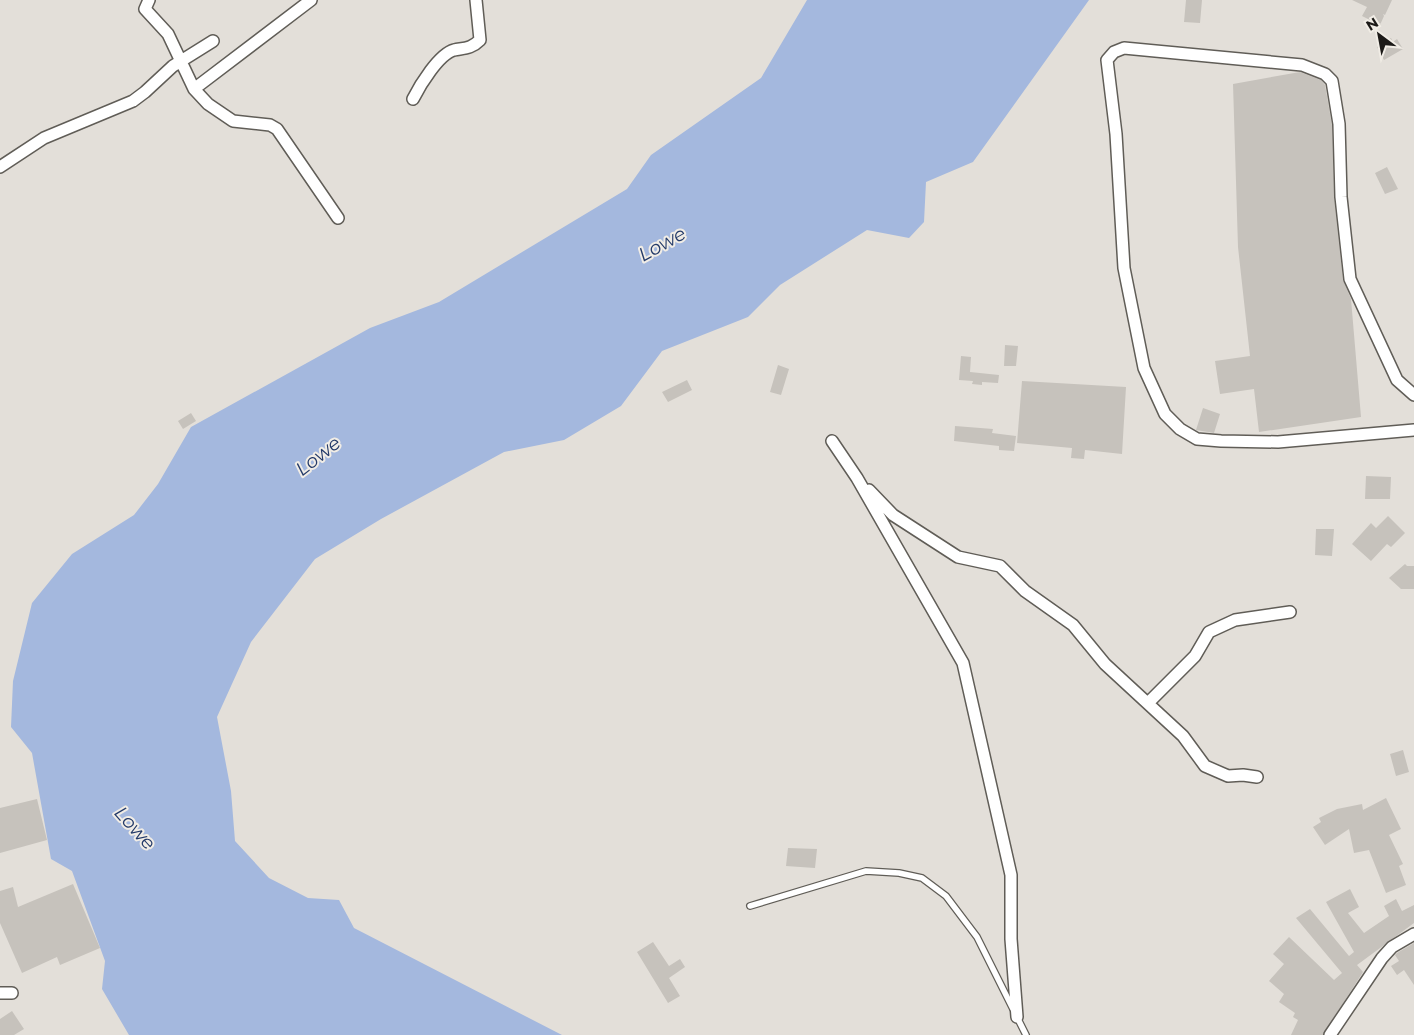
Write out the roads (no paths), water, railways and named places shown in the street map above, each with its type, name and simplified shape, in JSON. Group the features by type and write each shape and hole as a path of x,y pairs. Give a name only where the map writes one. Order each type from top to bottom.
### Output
{"street":[{"path":"149,0 144,9 163,27 182,60 194,89 208,104 233,120 270,125 277,129 338,218"},
{"path":"194,89 311,0"},
{"path":"413,99 420,85 449,53 467,49 480,40 476,0"},
{"path":"0,167 44,138 133,101 182,60 213,41"},
{"path":"1414,395 1396,380 1350,279 1341,197 1339,124 1332,81 1325,74 1302,65 1124,48 1110,56 1107,60 1116,134 1124,268 1144,368 1165,414 1196,439 1221,441 1278,442 1414,430"},
{"path":"832,441 857,478 963,663 1011,875 1011,938 1017,1017"},
{"path":"857,478 893,515 958,557 1000,566 1025,591 1073,625 1105,664 1183,736 1205,766 1228,776 1243,775 1257,777"},
{"path":"1148,703 1194,656 1209,632 1234,620 1290,612"},
{"path":"1330,1035 1382,958 1392,947 1414,934"},
{"path":"0,992 12,992"}],"lane":[{"path":"750,906 866,872 899,873 922,878 946,896 977,938 1026,1035"}],"water":[{"name":"Lowe","path":"807,0 1089,0 973,162 926,182 924,222 909,238 867,230 780,285 748,317 662,351 621,406 564,440 504,452 381,519 315,559 251,642 217,717 231,791 235,841 269,878 308,898 339,900 354,928 562,1035 129,1035 102,989 105,961 72,871 51,859 32,753 11,727 13,681 32,603 72,554 134,515 158,484 191,427 370,328 439,302 627,189 651,155 761,78"}]}
